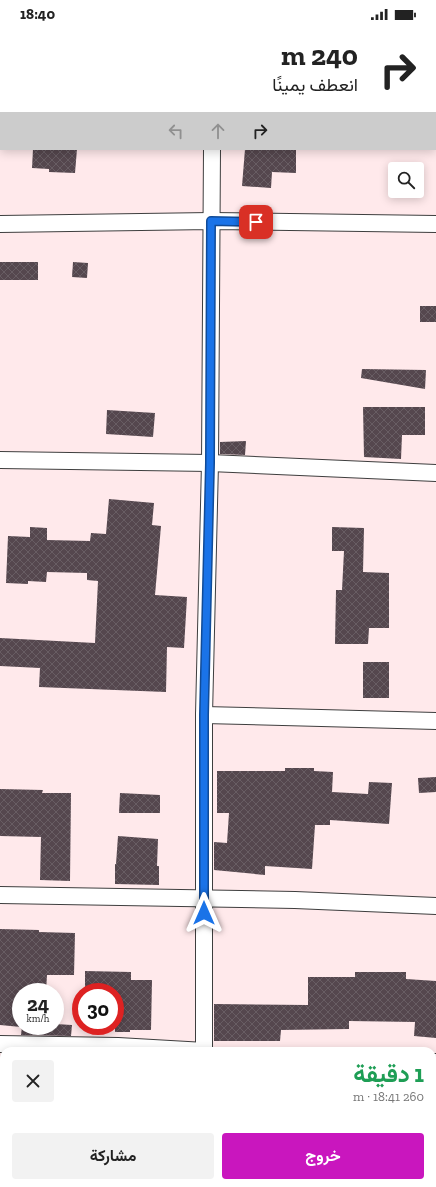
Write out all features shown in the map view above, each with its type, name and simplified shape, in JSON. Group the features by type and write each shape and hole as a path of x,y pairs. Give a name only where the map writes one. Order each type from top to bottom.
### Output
{"street":[{"path":"204,1047 204,715 210,463 212,150"},
{"path":"0,224 211,221 436,224"},
{"path":"0,460 210,463 436,473"},
{"path":"204,715 436,720"},
{"path":"0,895 303,900 436,906"},
{"path":"0,1044 135,1047"}],"building":[{"path":"33,150 77,150 75,173 49,172 49,169 32,168"},
{"path":"245,150 296,150 296,173 272,172 271,188 242,186"},
{"path":"0,262 38,262 38,280 0,280"},
{"path":"73,262 88,263 87,278 72,277"},
{"path":"420,306 436,306 436,322 420,322"},
{"path":"362,369 426,370 425,389 361,378"},
{"path":"363,407 425,407 425,435 402,435 401,459 364,457"},
{"path":"107,410 155,413 153,437 106,434"},
{"path":"246,441 245,455 220,454 220,442"},
{"path":"109,499 154,503 152,525 161,526 155,595 187,597 184,648 167,647 166,692 39,687 40,668 0,666 0,638 95,643 98,581 87,580 87,573 47,572 46,582 28,581 28,584 6,583 8,536 30,537 30,527 47,528 47,540 90,541 91,533 106,534"},
{"path":"332,527 364,528 363,572 389,573 389,628 369,628 368,644 335,644 336,590 342,590 344,551 332,551"},
{"path":"363,662 389,662 389,698 363,698"},
{"path":"285,768 314,768 314,771 333,772 332,792 368,794 369,782 392,783 389,824 330,820 330,825 315,825 312,869 265,866 265,875 214,870 214,842 227,843 229,813 217,813 217,771 285,771"},
{"path":"436,777 436,792 419,793 418,778"},
{"path":"0,789 43,790 42,793 71,793 70,881 40,880 41,837 0,836"},
{"path":"120,793 160,795 160,813 119,813"},
{"path":"118,836 158,839 157,866 159,866 159,885 115,884 115,864"},
{"path":"0,929 75,933 74,975 47,975 47,983 12,983 12,1026 0,1025"},
{"path":"85,971 131,972 131,980 152,980 151,1030 130,1030 130,1032 124,1032 124,983 85,983"},
{"path":"355,972 406,972 406,979 436,981 436,1038 414,1036 415,1022 349,1021 349,1029 281,1030 280,1041 214,1041 214,1004 308,1005 308,977 355,977"},
{"path":"64,1025 72,1025 71,1036 21,1035 64,1035"}],"route":[{"path":"204,913 204,715 210,463 211,221 256,222"}]}
